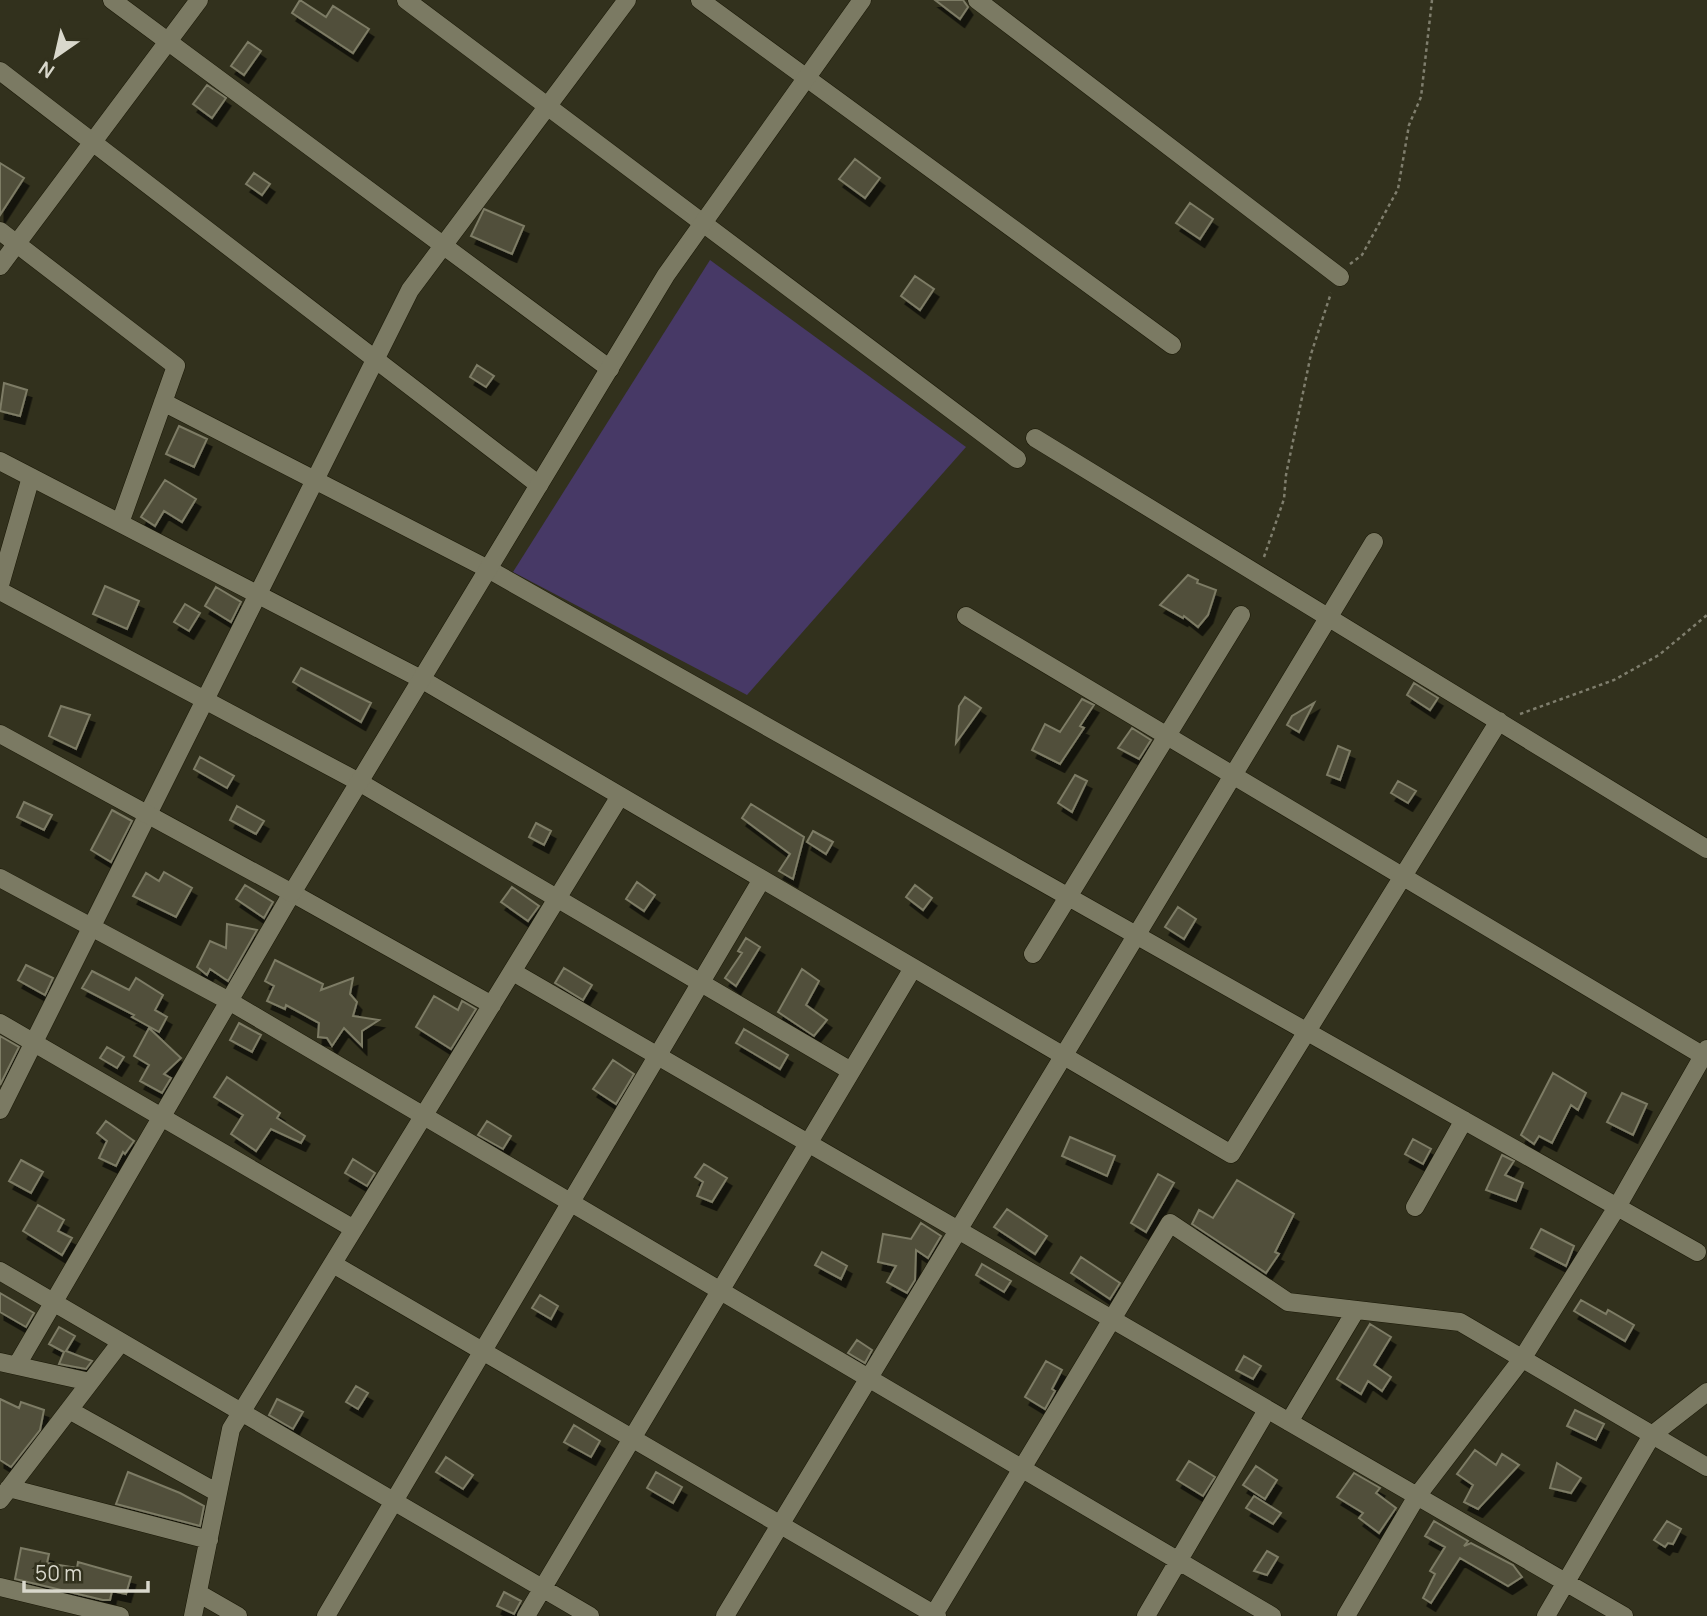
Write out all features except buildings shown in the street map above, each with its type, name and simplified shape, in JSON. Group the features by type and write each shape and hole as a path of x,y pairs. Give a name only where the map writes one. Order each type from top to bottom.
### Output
{"street":[{"path":"112,0 610,369"},
{"path":"0,266 199,0"},
{"path":"406,0 1017,459"},
{"path":"0,1111 410,290 627,0"},
{"path":"701,0 1172,345"},
{"path":"90,1382 8,1363 54,1302 292,893 666,275 862,0"},
{"path":"977,0 1340,277"},
{"path":"0,71 539,485"},
{"path":"0,231 176,366 120,523"},
{"path":"163,402 488,569 1697,1252"},
{"path":"1035,438 1707,849"},
{"path":"0,461 421,679 1231,1154 1499,721"},
{"path":"0,585 4,555 31,477"},
{"path":"725,1616 1374,542"},
{"path":"0,591 359,782 851,1071"},
{"path":"1033,954 1241,615"},
{"path":"966,616 1705,1054 1617,1206 1522,1359 1417,1496 1346,1616"},
{"path":"0,734 492,1005"},
{"path":"193,1616 232,1429 620,796"},
{"path":"0,878 229,1001 1272,1616"},
{"path":"326,1616 762,879"},
{"path":"526,1616 913,968"},
{"path":"513,972 1623,1616"},
{"path":"0,1023 354,1229"},
{"path":"1415,1207 1465,1120"},
{"path":"333,1264 935,1615 1170,1223 1288,1302 1460,1322 1707,1467"},
{"path":"0,1271 590,1616"},
{"path":"1289,1422 1356,1310"},
{"path":"121,1342 5,1494 209,1540"},
{"path":"1546,1616 1652,1435 1707,1392"},
{"path":"1146,1616 1267,1409"},
{"path":"69,1410 218,1493"},
{"path":"0,1587 120,1616"},
{"path":"198,1593 238,1616"}],"path":[{"path":"1257,573 1284,499 1286,475 1321,318 1340,277 1348,266 1362,255 1398,188 1409,125 1421,97 1432,0"},
{"path":"1499,721 1614,680 1659,654 1707,615"}],"shaded area":[{"path":"710,260 966,447 747,695 513,572"}]}
